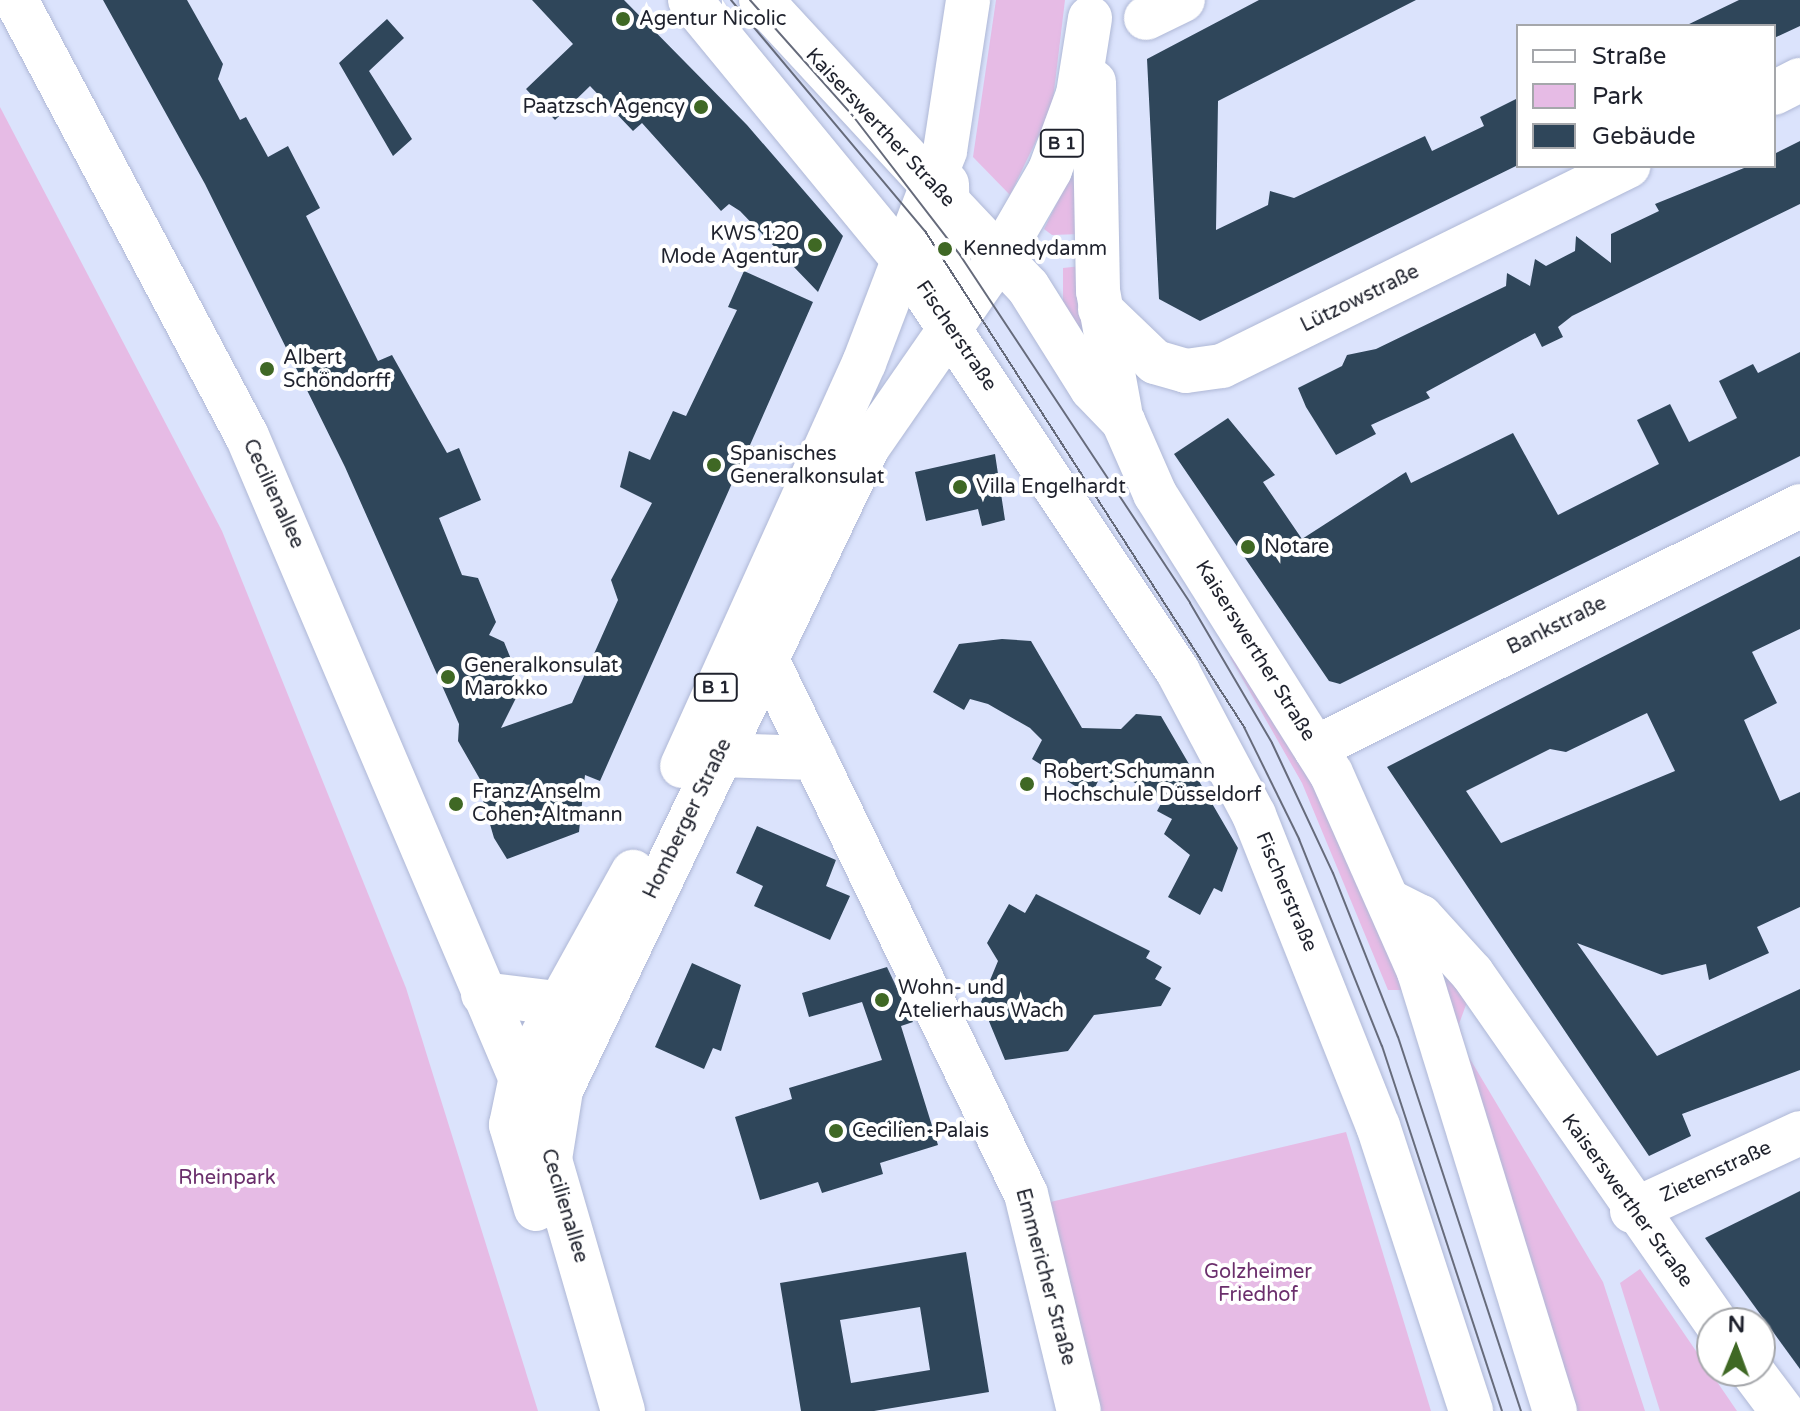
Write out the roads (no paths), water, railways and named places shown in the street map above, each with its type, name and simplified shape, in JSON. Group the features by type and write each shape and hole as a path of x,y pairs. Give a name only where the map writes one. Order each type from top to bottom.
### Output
{"main road":[{"name":"Cecilienallee","path":"16,0 247,436 371,714 486,1001 522,1072 623,1411"},
{"path":"690,0 902,258"},
{"name":"Kaiserswerther Straße","path":"761,0 940,178 1001,255 1092,389 1123,421 1155,494 1315,748 1391,902 1428,923 1472,973 1632,1211 1704,1307"},
{"name":"B 1","path":"902,258 940,178 968,0"},
{"name":"B 1","path":"950,325 1001,255 1068,128 1090,9"},
{"name":"B 1","path":"1090,9 1100,309 1123,421"},
{"path":"1776,92 1800,80"},
{"name":"Lützowstraße","path":"1100,309 1155,362 1186,371 1214,369 1624,168"},
{"path":"940,178 950,325"},
{"name":"Fischerstraße","path":"902,258 950,325 1178,672 1254,815 1378,1126 1471,1411"},
{"name":"Homberger Straße","path":"556,1003 622,893 675,784 864,363 902,258"},
{"name":"Homberger Straße","path":"550,1159 561,1090 717,755 768,662 868,447 950,325"},
{"name":"Bankstraße","path":"1315,748 1800,506"},
{"name":"Emmericher Straße","path":"768,662 1026,1194 1079,1411"},
{"path":"717,755 815,758"},
{"path":"1391,902 1443,1044 1555,1411"},
{"name":"Cecilienallee","path":"486,1001 511,1125 596,1411"},
{"path":"486,1001 556,1003"},
{"name":"B 1","path":"511,1125 522,1072 556,1003"},
{"name":"Zietenstraße","path":"1632,1211 1800,1133"},
{"path":"1764,1387 1782,1411"}],"tram line":[{"path":"731,0 925,231 1244,727 1299,839 1382,1046 1502,1411"},
{"path":"750,0 853,116 960,255 1190,603 1272,743 1333,873 1398,1037 1521,1411"}],"place":[{"name":"Agentur Nicolic","path":"623,19"},
{"name":"Paatzsch Agency","path":"701,107"},
{"name":"KWS 120 Mode Agentur","path":"815,245"},
{"name":"Kennedydamm","path":"945,249"},
{"name":"Albert Schöndorff","path":"267,369"},
{"name":"Spanisches Generalkonsulat","path":"714,465"},
{"name":"Villa Engelhardt","path":"960,487"},
{"name":"Notare","path":"1248,547"},
{"name":"Generalkonsulat Marokko","path":"448,677"},
{"name":"Robert Schumann Hochschule Düsseldorf","path":"1027,784"},
{"name":"Franz Anselm Cohen-Altmann","path":"456,804"},
{"name":"Wohn- und Atelierhaus Wach","path":"882,1000"},
{"name":"Cecilien-Palais","path":"836,1131"}],"park label":[{"name":"Rheinpark","path":"227,1178"},
{"name":"Golzheimer Friedhof","path":"1258,1284"}]}
